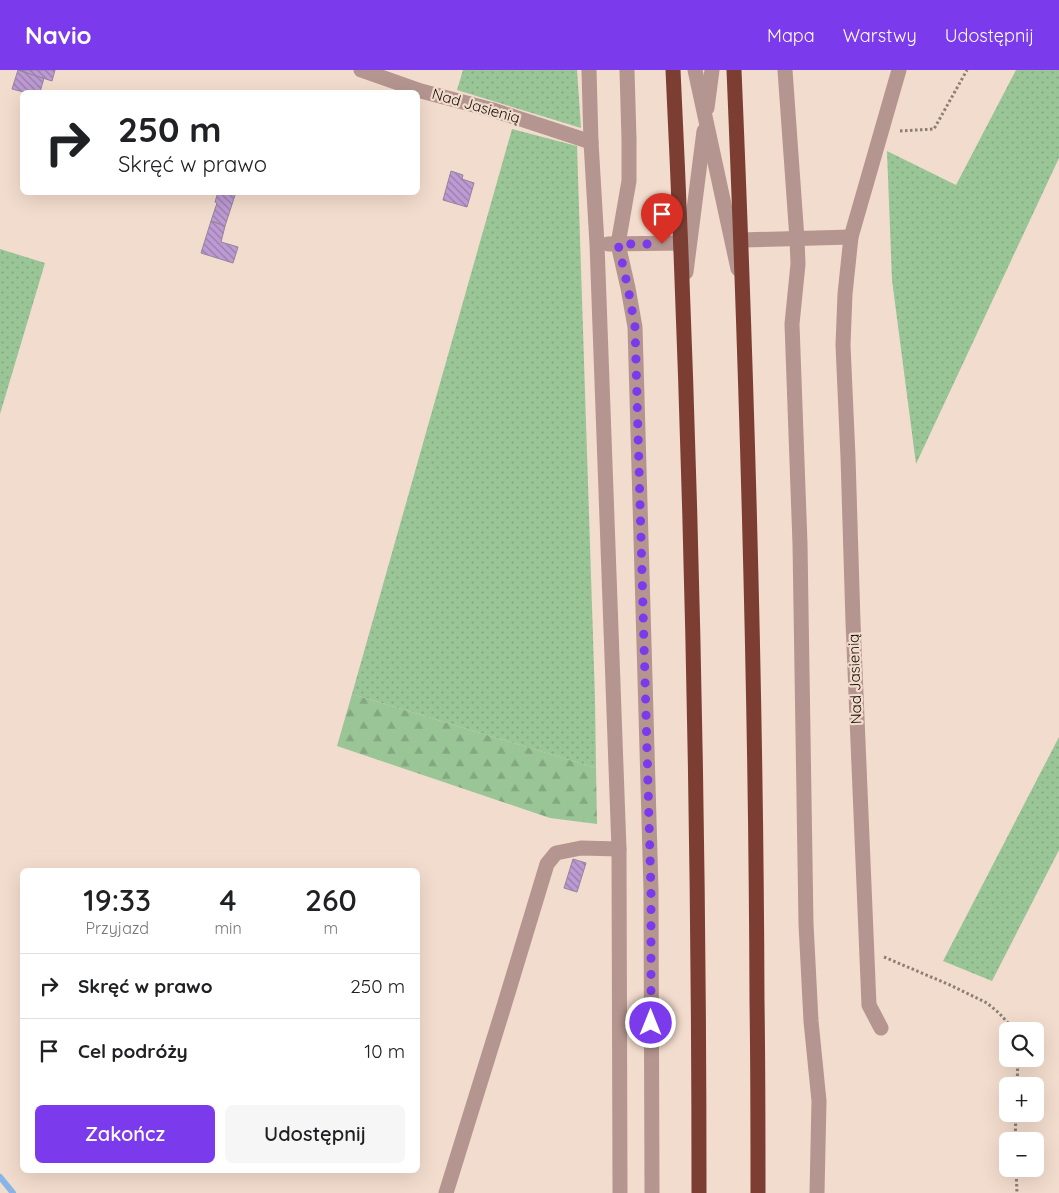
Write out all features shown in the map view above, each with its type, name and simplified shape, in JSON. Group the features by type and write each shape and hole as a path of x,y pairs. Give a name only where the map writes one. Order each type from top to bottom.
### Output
{"highway":[{"path":"673,70 682,243 695,695 699,982 699,1193"},
{"path":"734,70 750,536 756,856 758,1193"}],"street":[{"name":"Nad Jasienią","path":"361,70 418,90"},
{"path":"589,70 597,244 618,850 620,1193"},
{"path":"627,70 630,139 629,181 618,244 635,327 651,890 652,1193"},
{"path":"695,70 743,293"},
{"path":"683,296 712,70"},
{"path":"785,70 798,264 792,324 800,553 806,924 811,1021 819,1100 817,1193"},
{"name":"Nad Jasienią","path":"881,1028 869,1005 843,345 845,294 851,237 899,70"},
{"name":"Nad Jasienią","path":"420,91 493,110 591,142"},
{"path":"741,240 851,237"},
{"path":"597,244 682,243"},
{"path":"446,1193 547,864 556,853 581,848 618,850"}],"path":[{"path":"881,132 934,129 967,70"},
{"path":"867,950 950,984 987,1003 1007,1022"},
{"path":"1016,1177 1017,1193"}],"green space":[{"path":"463,70 577,70 581,128 457,90"},
{"path":"1016,70 1059,70 1059,158 916,464 892,280 887,151 956,185"},
{"path":"512,129 577,146 596,768 352,694"},
{"path":"0,249 45,263 0,414"},
{"path":"352,694 596,768 597,824 550,818 337,746"},
{"path":"1059,737 1059,850 992,981 943,961"}],"building":[{"path":"18,70 44,78 41,90 20,91 12,89"},
{"path":"18,70 55,70 52,81"},
{"path":"451,171 463,175 462,179 474,183 467,207 443,200"},
{"path":"217,195 235,195 225,226 211,221 217,203 215,202"},
{"path":"211,221 225,226 221,242 238,247 233,263 201,253"},
{"path":"573,859 586,863 577,892 564,888"}],"waterway":[{"path":"0,1177 13,1193"}],"route":[{"path":"651,1023 651,890 635,327 618,244 662,244"}]}
